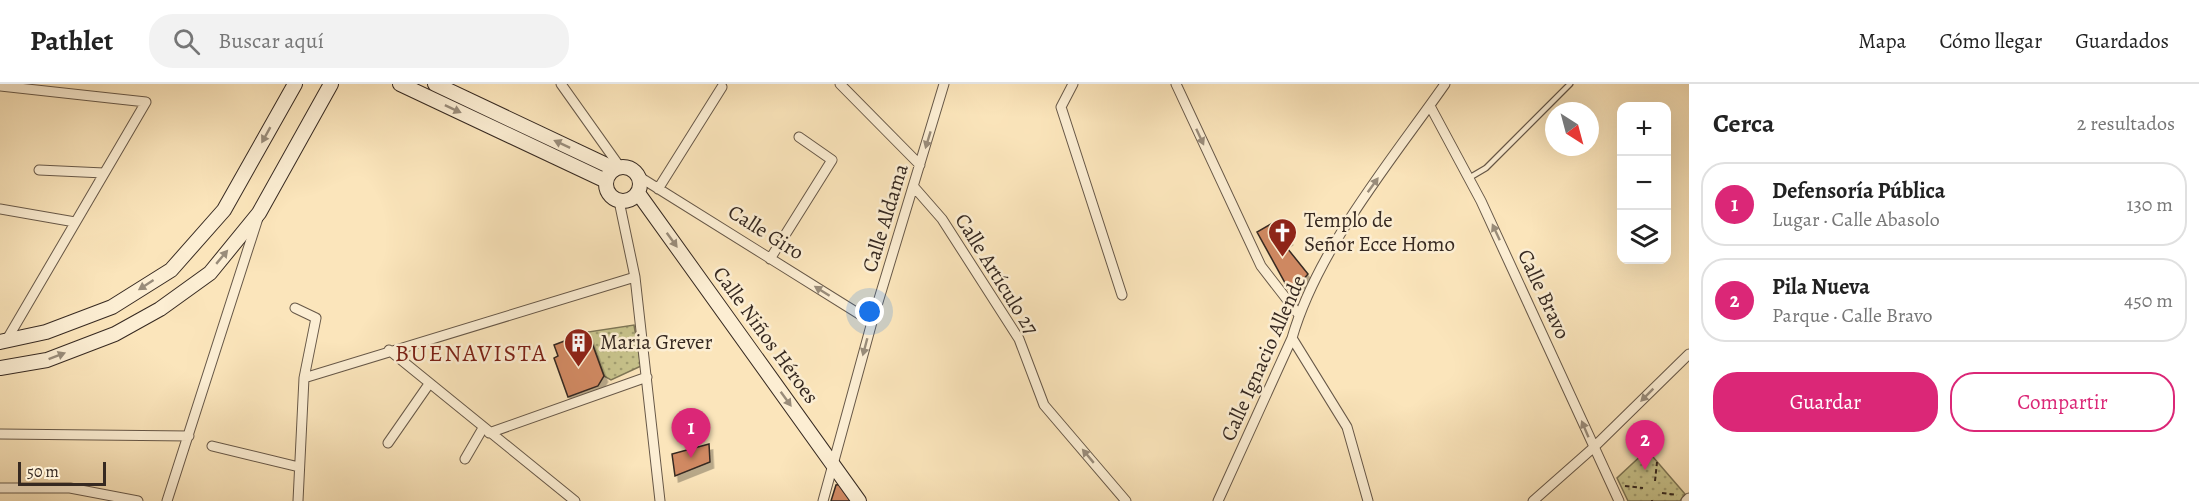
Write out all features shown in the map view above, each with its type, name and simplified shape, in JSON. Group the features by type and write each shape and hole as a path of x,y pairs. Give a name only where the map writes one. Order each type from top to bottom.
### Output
{"street":[{"path":"3,341 46,332 112,307 171,270 224,210 295,84"},
{"path":"0,368 47,360 115,334 159,309 210,273 259,213 331,84"},
{"path":"400,84 606,181 610,195 619,201 629,200 638,193 639,176 631,168 618,168 435,84"},
{"path":"561,84 618,168"},
{"path":"840,84 920,165"},
{"name":"Calle Aldama","path":"823,501 872,322 944,84"},
{"path":"1073,84 1061,107 1122,295"},
{"path":"1176,84 1261,266 1299,315"},
{"name":"Calle Ignacio Allende","path":"1220,497 1292,338 1299,315 1350,218 1445,84"},
{"path":"0,86 146,102 3,341"},
{"path":"658,189 722,87"},
{"name":"Calle Bravo","path":"1430,106 1469,178 1565,381 1618,501"},
{"path":"770,259 832,160 799,137"},
{"path":"606,181 618,168"},
{"path":"39,170 104,173"},
{"name":"Calle Giro","path":"639,176 872,322"},
{"name":"Calle Artículo 27","path":"914,187 942,219 1019,339 1044,405 1126,501"},
{"name":"Calle Niños Héroes","path":"638,193 859,501"},
{"path":"619,201 635,277 660,501"},
{"path":"1,206 75,222"},
{"path":"167,501 259,213"},
{"path":"304,378 389,350 635,277"},
{"path":"295,308 316,318 304,378 298,501"},
{"path":"1292,338 1347,428 1368,501"},
{"path":"389,350 575,501"},
{"path":"1533,501 1593,448 1689,354"},
{"path":"465,459 486,430 647,377"},
{"path":"388,443 429,384"},
{"path":"0,434 189,436"},
{"path":"212,446 300,467"},
{"path":"0,488 70,488 138,501"},
{"path":"1220,497 1230,501"}],"lane":[{"path":"1469,178 1486,168 1570,84"}],"path":[{"path":"1655,481 1657,462"},
{"path":"1621,486 1643,488"},
{"path":"1662,493 1685,498"}],"shaded area":[{"path":"634,325 641,366 611,380 604,376 588,332"},
{"path":"1647,450 1685,494 1680,501 1628,501 1617,478"}],"building":[{"name":"Templo de Señor Ecce Homo","path":"1278,220 1289,239 1283,243 1308,274 1297,287 1289,290 1257,232"},
{"name":"Maria Grever","path":"588,332 604,376 598,386 568,397 554,358 558,356 554,345"},
{"path":"709,444 710,462 675,476 672,454"},
{"path":"843,484 855,501 831,501 836,485"}],"place":[{"name":"Templo de Señor Ecce Homo","path":"1283,258"},
{"name":"Maria Grever","path":"579,368"},
{"name":"Defensoría Pública","path":"691,458"},
{"name":"Pila Nueva","path":"1645,470"}],"district":[{"name":"BUENAVISTA","path":"471,353"}]}
